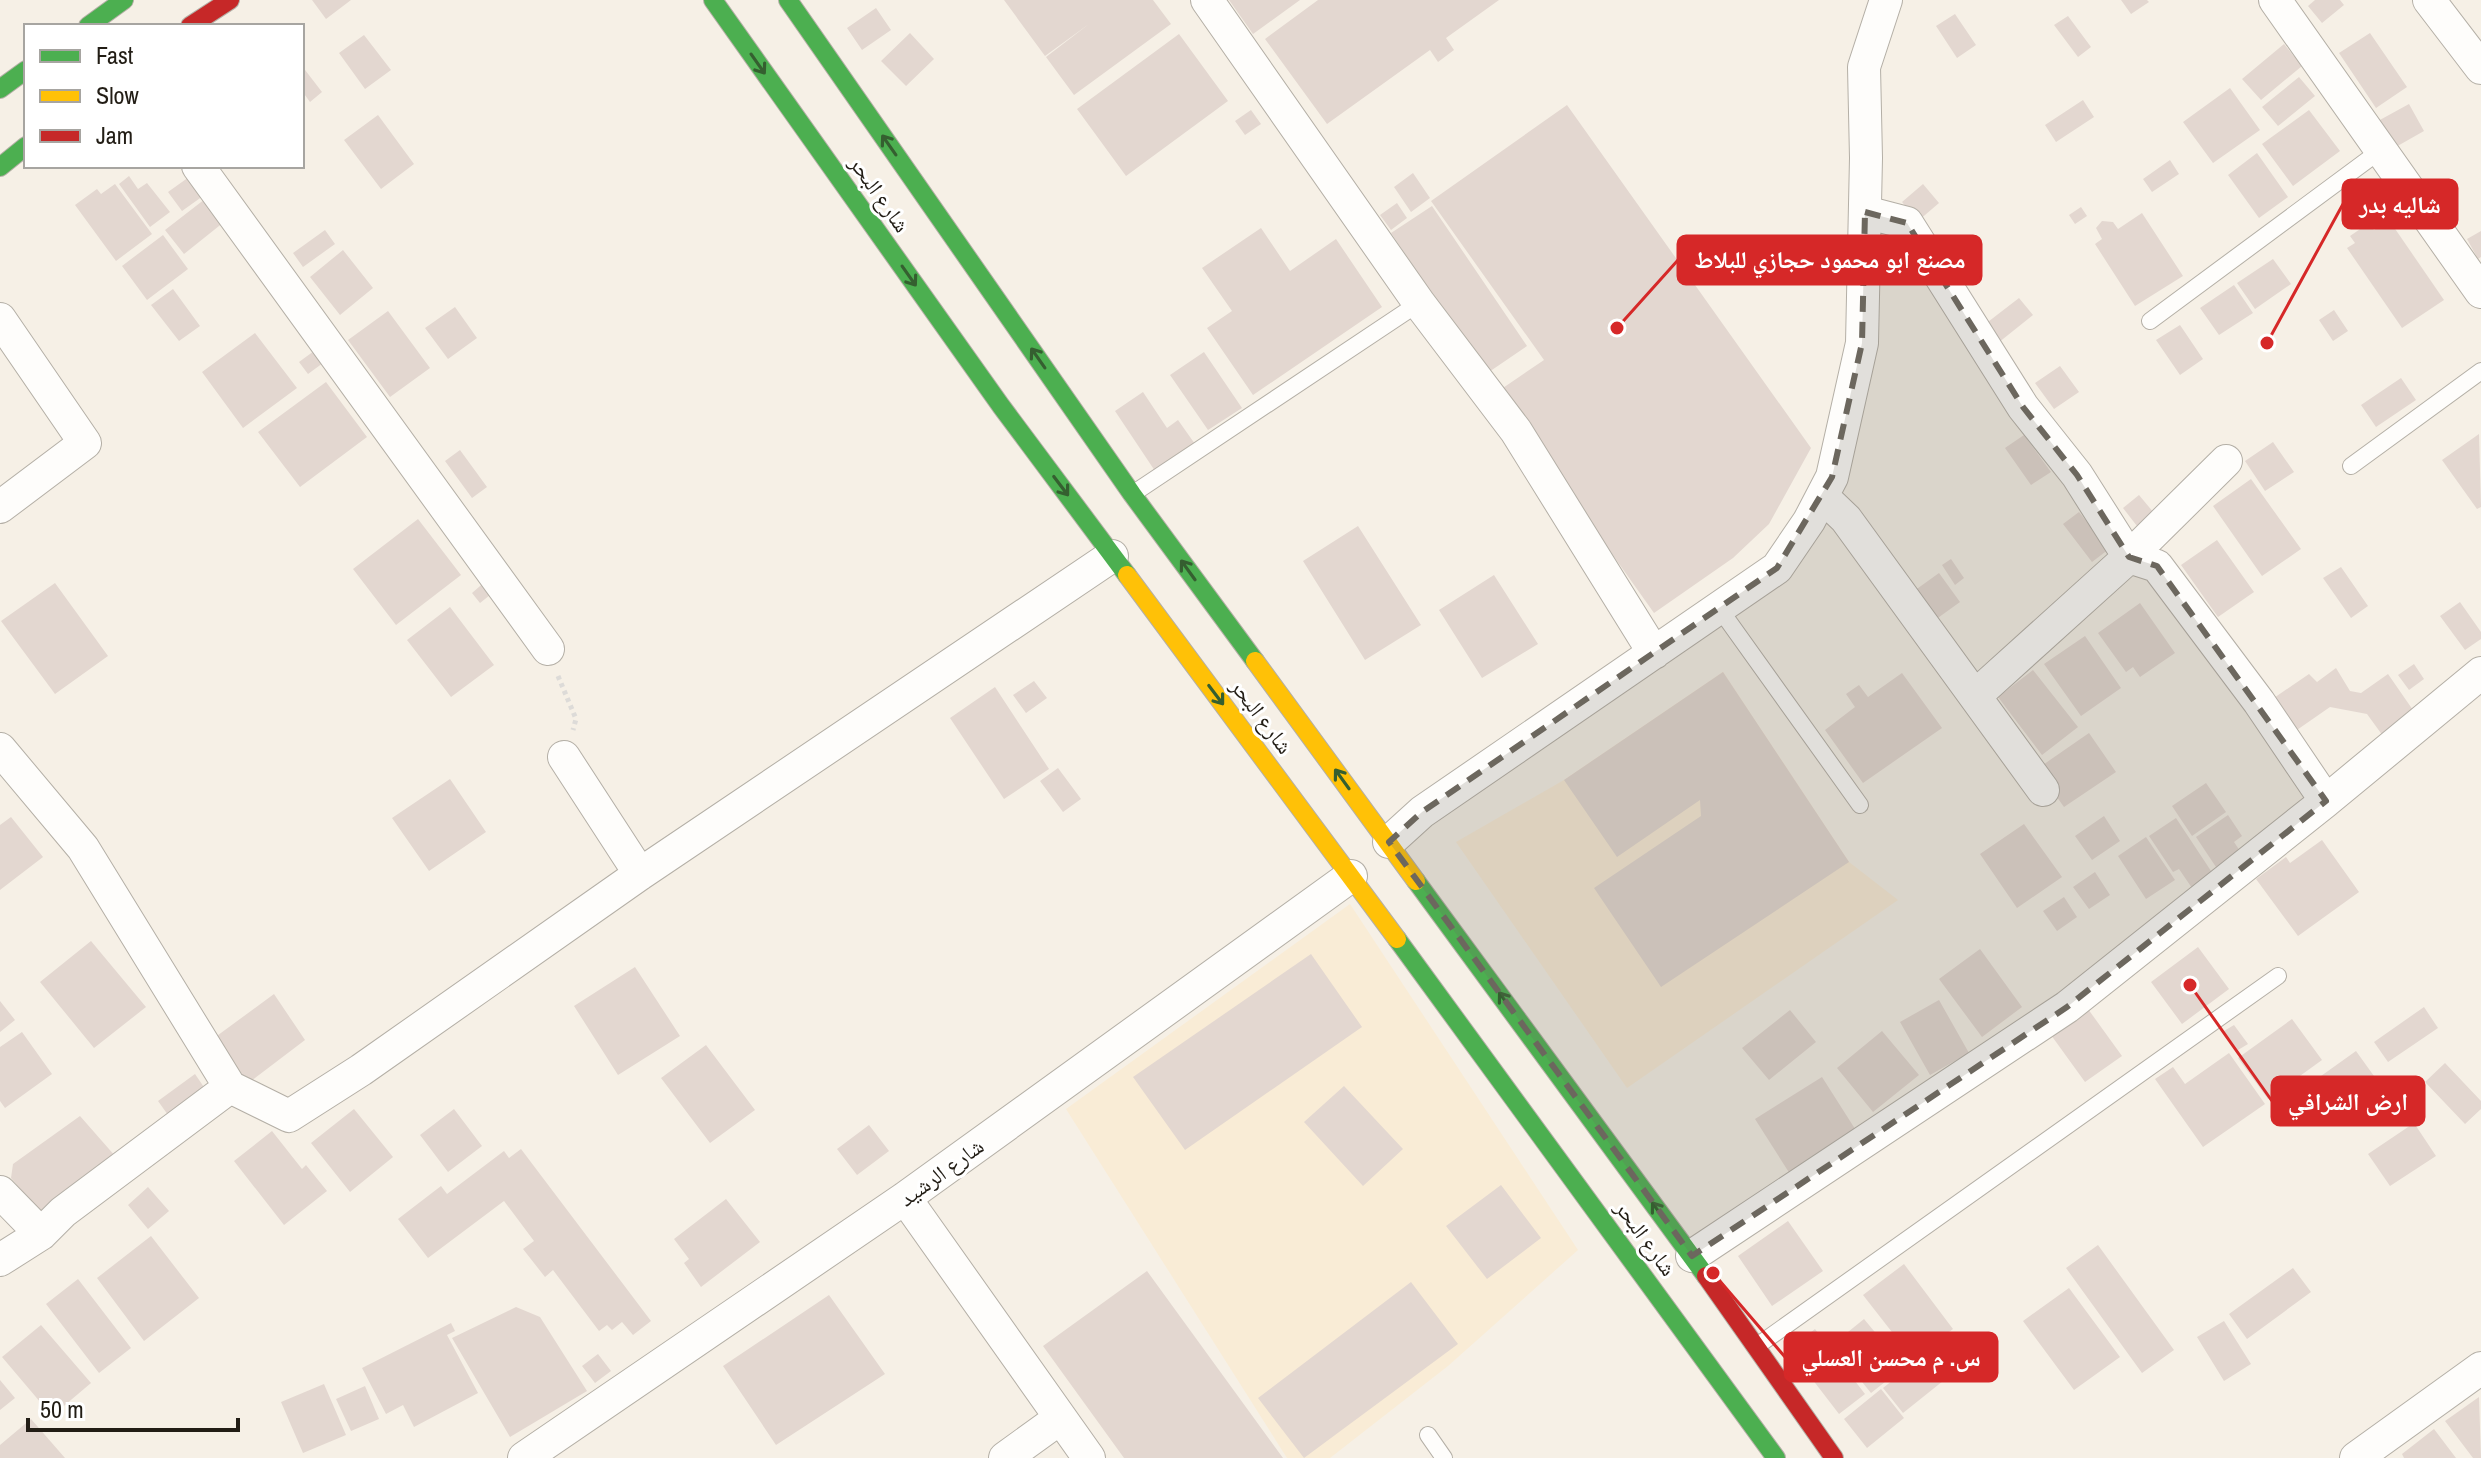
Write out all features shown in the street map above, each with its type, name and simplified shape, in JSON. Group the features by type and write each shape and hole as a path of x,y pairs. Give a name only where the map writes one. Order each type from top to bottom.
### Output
{"main road":[{"path":"91,24 124,0"},
{"path":"193,24 230,0"},
{"name":"شارع البحر","path":"713,0 1001,406 1112,556 1351,876 1541,1114 1776,1458"},
{"name":"شارع البحر","path":"788,0 1132,494 1692,1256 1834,1458"},
{"path":"0,89 24,71"},
{"path":"0,167 24,148"},
{"path":"1541,1114 1571,1090"}],"street":[{"path":"1207,0 1419,303 1516,431 1654,653"},
{"path":"1389,842 1422,812 1777,568 1822,496 1832,477 1862,343 1864,67 1886,0"},
{"path":"2275,0 2481,292"},
{"path":"2429,0 2481,68"},
{"path":"199,168 548,649"},
{"path":"1865,212 1907,223 2023,407 2077,475 2129,557 2157,566 2259,702 2326,801"},
{"path":"0,319 85,443 0,507"},
{"path":"1975,696 2129,557 2226,461"},
{"path":"1822,496 1846,519 2043,790"},
{"path":"0,749 83,848 230,1087 289,1116 361,1070 640,874 1112,556"},
{"path":"1692,1256 2067,1007 2481,673"},
{"path":"564,757 640,874"},
{"name":"شارع الرشيد","path":"524,1458 905,1198 1351,876"},
{"path":"0,1260 41,1234 63,1212 230,1087"},
{"path":"0,1192 41,1234"},
{"path":"905,1198 1089,1458"},
{"path":"2356,1458 2481,1368"},
{"path":"1005,1458 1059,1419"}],"lane":[{"path":"2150,321 2381,150"},
{"path":"1132,494 1419,303"},
{"path":"2351,466 2481,371"},
{"path":"1719,608 1860,805"},
{"path":"1756,1347 2278,976"},
{"path":"1428,1435 1444,1458"}],"path":[{"path":"548,649 576,719 564,757"}],"highlighted area":[{"path":"1865,212 1907,223 2023,407 2077,475 2129,557 2157,566 2326,801 2067,1007 1692,1256 1389,842 1422,812 1777,568 1832,477 1862,343"}],"shaded area":[{"path":"1723,672 1849,862 1898,900 1627,1088 1456,842 1564,780"},
{"path":"1350,904 1578,1250 1448,1366 1330,1458 1287,1458 1066,1109"}],"building":[{"path":"312,0 351,0 326,19"},
{"path":"1004,0 1153,0 1171,24 1074,95 1046,57 1089,24 1045,56"},
{"path":"1229,0 1300,0 1253,34"},
{"path":"1318,0 1499,0 1446,38 1454,50 1438,62 1430,50 1327,124 1265,39"},
{"path":"2121,0 2147,0 2149,2 2131,14"},
{"path":"2315,0 2340,0 2344,5 2322,23 2308,6"},
{"path":"876,8 891,30 862,50 847,28"},
{"path":"1955,14 1976,45 1957,58 1936,26"},
{"path":"2068,16 2091,47 2078,57 2054,25"},
{"path":"910,33 934,59 906,86 881,61"},
{"path":"2370,33 2407,87 2376,108 2339,53"},
{"path":"1179,34 1228,101 1126,176 1077,109"},
{"path":"364,35 391,70 365,89 339,53"},
{"path":"2284,44 2302,66 2261,100 2242,79"},
{"path":"304,69 322,92 310,102 304,94"},
{"path":"2299,77 2315,96 2278,126 2262,107"},
{"path":"2230,88 2260,130 2213,163 2183,122"},
{"path":"2083,100 2094,117 2056,142 2045,125"},
{"path":"2409,104 2424,131 2394,148 2378,121"},
{"path":"1567,105 1811,448 1769,524 1733,558 1654,613 1497,392 1544,360 1431,201"},
{"path":"1251,110 1261,124 1245,135 1235,121"},
{"path":"2309,110 2340,151 2293,186 2262,144"},
{"path":"378,115 414,164 381,189 344,140"},
{"path":"2257,153 2288,197 2259,218 2228,175"},
{"path":"2170,160 2179,174 2152,192 2143,179"},
{"path":"1413,173 1430,198 1411,212 1394,187"},
{"path":"129,176 138,189 147,183 170,212 150,227 119,184"},
{"path":"189,177 203,196 182,211 168,192"},
{"path":"115,184 152,234 116,261 75,205 97,189 101,194"},
{"path":"1923,184 1939,203 1918,221 1902,202"},
{"path":"205,199 224,222 184,254 165,230"},
{"path":"1397,203 1407,218 1391,230 1380,215"},
{"path":"1432,206 1527,346 1486,374 1391,233"},
{"path":"2081,207 2087,216 2075,224 2069,215"},
{"path":"2142,213 2183,276 2135,306 2095,244 2102,239 2096,228 2102,221 2113,222 2118,229"},
{"path":"2389,220 2444,300 2402,328 2347,248 2355,243 2350,236 2369,223 2374,230"},
{"path":"1261,228 1290,271 1336,239 1382,307 1253,395 1207,328 1232,311 1202,268"},
{"path":"325,230 335,244 303,267 293,253"},
{"path":"2481,231 2481,257 2478,259 2467,239"},
{"path":"163,235 188,269 147,300 122,266"},
{"path":"343,250 373,288 340,315 310,277"},
{"path":"2273,259 2291,284 2255,309 2237,283"},
{"path":"2234,285 2253,313 2219,335 2200,308"},
{"path":"173,289 200,326 179,341 151,305"},
{"path":"2019,298 2033,315 1998,343 1984,325"},
{"path":"455,307 477,338 448,359 425,328"},
{"path":"2334,310 2348,331 2333,341 2319,320"},
{"path":"388,311 430,368 390,397 348,340"},
{"path":"2180,325 2203,359 2180,375 2156,340"},
{"path":"255,333 297,388 243,428 202,372"},
{"path":"314,351 323,363 308,374 299,362"},
{"path":"1204,352 1242,408 1208,430 1170,375"},
{"path":"2060,366 2079,392 2054,409 2035,383"},
{"path":"2401,378 2416,400 2376,427 2361,405"},
{"path":"326,382 367,437 300,487 258,432"},
{"path":"1143,392 1167,428 1178,420 1195,444 1155,471 1115,411"},
{"path":"2479,434 2481,507 2477,509 2442,460"},
{"path":"2024,435 2051,472 2031,485 2005,448"},
{"path":"2273,442 2294,472 2265,491 2245,461"},
{"path":"460,450 487,487 472,498 445,461"},
{"path":"2251,479 2301,549 2262,576 2213,506"},
{"path":"2139,495 2154,513 2137,526 2123,508"},
{"path":"2079,512 2109,549 2092,562 2063,524"},
{"path":"418,519 461,575 396,625 353,569"},
{"path":"1358,526 1421,625 1365,660 1303,561"},
{"path":"2217,540 2254,592 2218,617 2181,565"},
{"path":"1951,559 1964,578 1955,585 1942,565"},
{"path":"2341,567 2368,606 2351,618 2323,578"},
{"path":"1939,573 1960,602 1935,620 1914,591"},
{"path":"1494,575 1538,644 1482,678 1439,610"},
{"path":"487,580 495,591 480,603 472,593"},
{"path":"55,583 108,656 55,694 1,621"},
{"path":"2460,602 2481,632 2481,639 2465,650 2440,616"},
{"path":"2140,603 2175,653 2140,677 2133,667 2126,672 2098,633"},
{"path":"450,607 494,665 451,697 407,640"},
{"path":"2085,636 2121,688 2081,716 2044,664"},
{"path":"2414,664 2424,679 2409,690 2398,675"},
{"path":"2336,668 2350,691 2361,693 2388,674 2415,713 2383,736 2367,714 2330,707 2294,732 2271,700 2309,674 2317,682"},
{"path":"2033,670 2078,727 2042,755 1998,697"},
{"path":"1723,672 1849,862 1661,987 1594,888 1701,816 1700,800 1617,857 1564,780"},
{"path":"1902,673 1942,728 1863,783 1825,730 1855,707 1846,694 1859,685 1868,697"},
{"path":"1034,681 1047,698 1026,713 1013,695"},
{"path":"995,687 1049,769 1004,799 950,718"},
{"path":"2089,733 2116,772 2064,807 2037,769"},
{"path":"1058,768 1081,799 1063,812 1040,781"},
{"path":"450,779 486,832 429,871 392,818"},
{"path":"2206,783 2226,812 2192,836 2172,806"},
{"path":"2228,815 2242,836 2234,842 2240,851 2216,867 2196,837"},
{"path":"2104,816 2120,841 2092,860 2075,836"},
{"path":"11,817 43,857 0,890 0,825"},
{"path":"2176,818 2213,874 2192,888 2179,869 2173,872 2149,836"},
{"path":"2024,824 2062,877 2017,908 1980,854"},
{"path":"2146,837 2175,880 2146,899 2118,856"},
{"path":"2322,840 2359,892 2298,936 2256,879 2286,857 2290,863"},
{"path":"2095,872 2110,895 2089,909 2073,887"},
{"path":"2064,897 2077,917 2057,931 2043,911"},
{"path":"91,941 146,1007 94,1048 40,982"},
{"path":"2198,947 2229,989 2182,1024 2151,982"},
{"path":"1980,949 2022,1007 1982,1037 1939,979"},
{"path":"1311,954 1362,1027 1185,1150 1133,1077"},
{"path":"635,967 680,1036 618,1075 574,1006"},
{"path":"274,994 305,1040 242,1088 210,1041"},
{"path":"1939,1000 1969,1053 1930,1075 1900,1022"},
{"path":"0,1001 15,1020 0,1032"},
{"path":"2424,1007 2438,1028 2388,1062 2374,1042"},
{"path":"2088,1009 2122,1056 2085,1082 2051,1035"},
{"path":"1790,1010 1816,1042 1769,1080 1742,1048"},
{"path":"2292,1019 2322,1060 2268,1099 2238,1058"},
{"path":"2234,1025 2248,1044 2238,1050 2224,1031"},
{"path":"1882,1031 1919,1075 1873,1112 1837,1068"},
{"path":"22,1032 52,1074 5,1108 0,1101 0,1047"},
{"path":"706,1045 755,1110 710,1143 661,1078"},
{"path":"2356,1051 2384,1090 2343,1120 2314,1081"},
{"path":"2229,1053 2265,1104 2203,1147 2155,1079 2173,1067 2185,1084"},
{"path":"2445,1063 2481,1101 2481,1109 2465,1124 2425,1082"},
{"path":"195,1074 210,1096 173,1122 158,1101"},
{"path":"1822,1077 1857,1132 1790,1174 1755,1119"},
{"path":"1344,1086 1403,1149 1363,1186 1304,1122"},
{"path":"354,1109 393,1157 350,1192 311,1143"},
{"path":"454,1109 482,1146 448,1172 420,1135"},
{"path":"80,1116 123,1165 49,1223 11,1178 13,1164"},
{"path":"2414,1123 2436,1156 2390,1186 2368,1154"},
{"path":"869,1125 889,1151 857,1175 837,1149"},
{"path":"272,1131 302,1169 306,1165 327,1191 284,1225 234,1161"},
{"path":"521,1149 651,1321 633,1335 622,1322 612,1330 607,1325 599,1331 553,1270 545,1277 523,1249 534,1241 504,1201 428,1258 398,1219 441,1186 447,1194 504,1151 509,1158"},
{"path":"1501,1185 1541,1238 1487,1279 1446,1226"},
{"path":"148,1187 169,1211 148,1229 128,1205"},
{"path":"726,1199 760,1242 701,1287 684,1263 689,1259 674,1239"},
{"path":"1788,1221 1823,1271 1772,1306 1738,1256"},
{"path":"151,1236 199,1298 144,1341 97,1278"},
{"path":"2098,1245 2174,1350 2142,1373 2066,1268"},
{"path":"1904,1264 1953,1329 1913,1359 1863,1295"},
{"path":"2293,1268 2311,1292 2247,1339 2229,1314"},
{"path":"1147,1271 1283,1458 1124,1458 1043,1346"},
{"path":"78,1279 131,1348 99,1373 46,1304"},
{"path":"1411,1282 1458,1344 1304,1458 1258,1398"},
{"path":"2069,1288 2120,1357 2074,1390 2023,1321"},
{"path":"829,1295 885,1374 776,1445 723,1366"},
{"path":"516,1307 540,1317 587,1391 510,1437 452,1338"},
{"path":"1864,1319 1904,1367 1871,1393 1832,1345"},
{"path":"2224,1321 2251,1364 2224,1381 2197,1337"},
{"path":"451,1323 455,1331 447,1335 478,1393 414,1427 403,1405 386,1414 362,1368"},
{"path":"41,1325 91,1383 52,1416 2,1357"},
{"path":"1815,1329 1865,1394 1839,1414 1789,1349"},
{"path":"1933,1348 1953,1373 1903,1413 1883,1388"},
{"path":"598,1354 611,1371 595,1383 582,1366"},
{"path":"0,1380 15,1398 0,1410"},
{"path":"324,1384 346,1435 303,1453 281,1402"},
{"path":"365,1386 379,1419 351,1431 336,1399"},
{"path":"1881,1389 1904,1418 1867,1448 1844,1419"},
{"path":"2479,1397 2481,1458 2473,1458 2445,1421"},
{"path":"31,1419 65,1458 0,1458 0,1445"},
{"path":"2434,1429 2456,1458 2404,1458 2402,1454"}],"traffic: fast":[{"path":"91,24 124,0"},
{"path":"713,0 1001,406 1127,575"},
{"path":"788,0 1132,494 1255,661"},
{"path":"0,89 24,71"},
{"path":"0,167 24,148"},
{"path":"1416,881 1706,1276"},
{"path":"1397,939 1776,1458"}],"traffic: slow":[{"path":"1127,575 1397,939"},
{"path":"1255,661 1416,881"}],"traffic: jam":[{"path":"193,24 230,0"},
{"path":"1706,1276 1834,1458"}],"place":[{"name":"مصنع ابو محمود حجازي للبلاط","path":"1617,328"},
{"name":"شاليه بدر","path":"2267,343"},
{"name":"ارض الشرافي","path":"2190,985"},
{"name":"س. م محسن العسلي","path":"1713,1273"}]}
